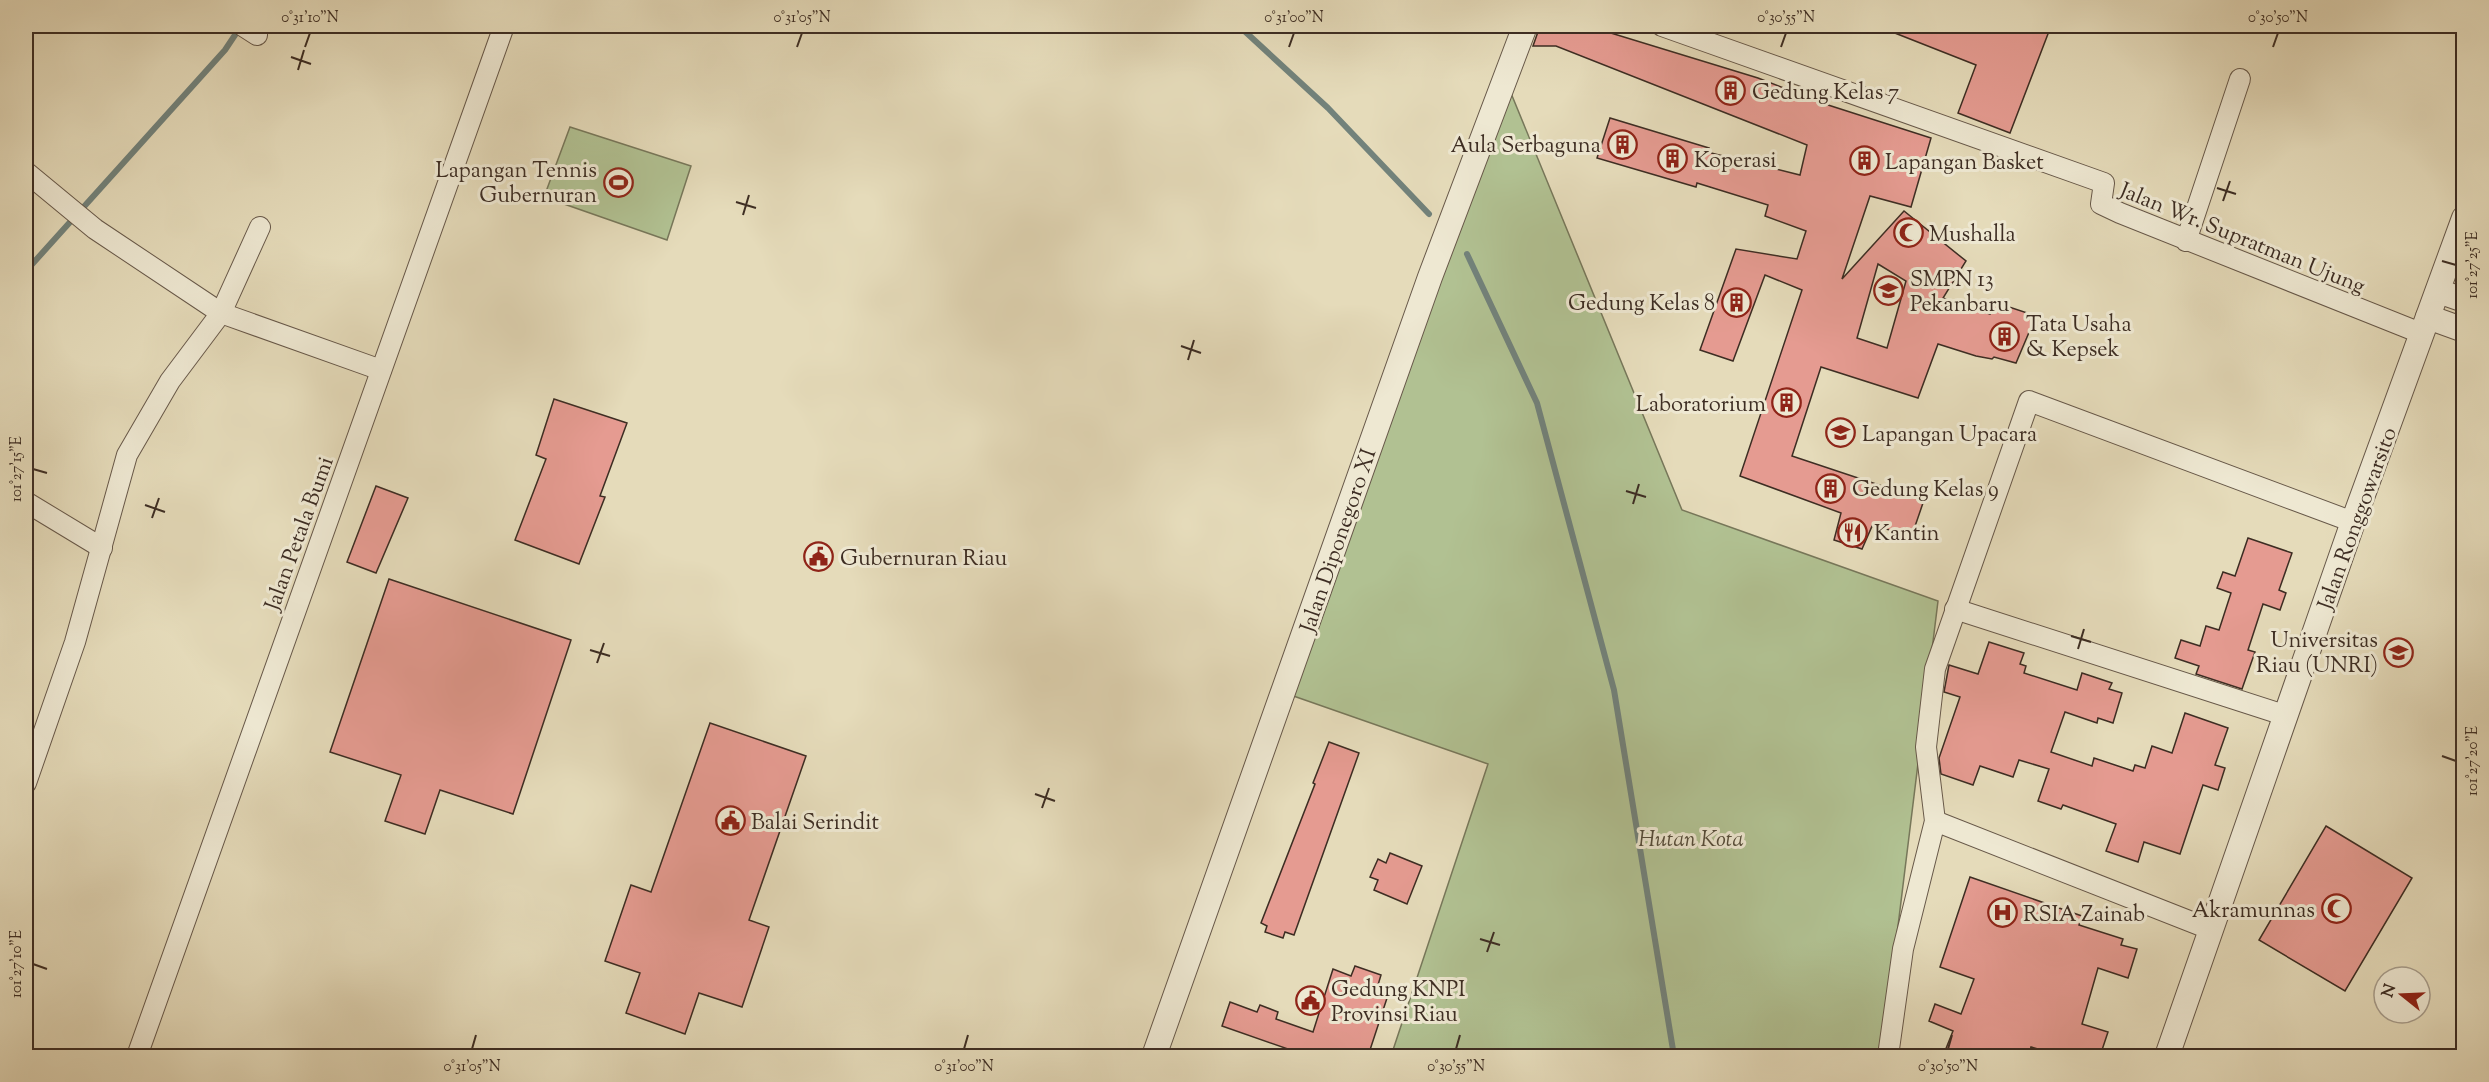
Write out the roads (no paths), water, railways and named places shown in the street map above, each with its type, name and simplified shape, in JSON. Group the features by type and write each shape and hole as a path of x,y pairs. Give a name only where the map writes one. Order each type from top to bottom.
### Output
{"street":[{"name":"Jalan Petala Bumi","path":"137,1056 504,26"},
{"name":"Jalan Diponegoro XI","path":"1154,1056 1430,277 1526,26"},
{"name":"Jalan Wr. Supratman Ujung","path":"1662,26 2104,183 2101,204 2186,241 2426,326"},
{"path":"2186,241 2240,79"},
{"path":"26,172 95,229 220,313 381,370"},
{"name":"Jalan Ronggowarsito","path":"2167,1056 2463,218"},
{"path":"26,783 75,642 127,455 170,381 220,313 260,227"},
{"path":"2438,291 2463,300"},
{"path":"2426,326 2463,330"},
{"path":"1888,1056 1903,949 1935,821 1926,747 1935,669 2029,401 2354,522"},
{"path":"26,502 102,548"},
{"path":"1955,609 2287,716"},
{"path":"1935,821 2212,930"}],"waterway":[{"path":"26,271 225,50 241,26"},
{"path":"1239,26 1328,108 1429,214"},
{"path":"1467,254 1537,403 1614,690 1674,1056"}],"place":[{"name":"Gedung Kelas 7","path":"1731,91"},
{"name":"Aula Serbaguna","path":"1622,144"},
{"name":"Koperasi","path":"1673,159"},
{"name":"Lapangan Basket","path":"1864,161"},
{"name":"Lapangan Tennis Gubernuran","path":"618,182"},
{"name":"Mushalla","path":"1908,233"},
{"name":"SMPN 13 Pekanbaru","path":"1889,291"},
{"name":"Gedung Kelas 8","path":"1736,302"},
{"name":"Tata Usaha & Kepsek","path":"2005,336"},
{"name":"Laboratorium","path":"1787,403"},
{"name":"Lapangan Upacara","path":"1841,433"},
{"name":"Gedung Kelas 9","path":"1831,488"},
{"name":"Kantin","path":"1853,532"},
{"name":"Gubernuran Riau","path":"819,557"},
{"name":"Universitas Riau (UNRI)","path":"2399,652"},
{"name":"Balai Serindit","path":"730,821"},
{"name":"Akramunnas","path":"2336,909"},
{"name":"RSIA Zainab","path":"2002,913"},
{"name":"Gedung KNPI Provinsi Riau","path":"1310,1001"}],"park label":[{"name":"Hutan Kota","path":"1691,838"}]}
